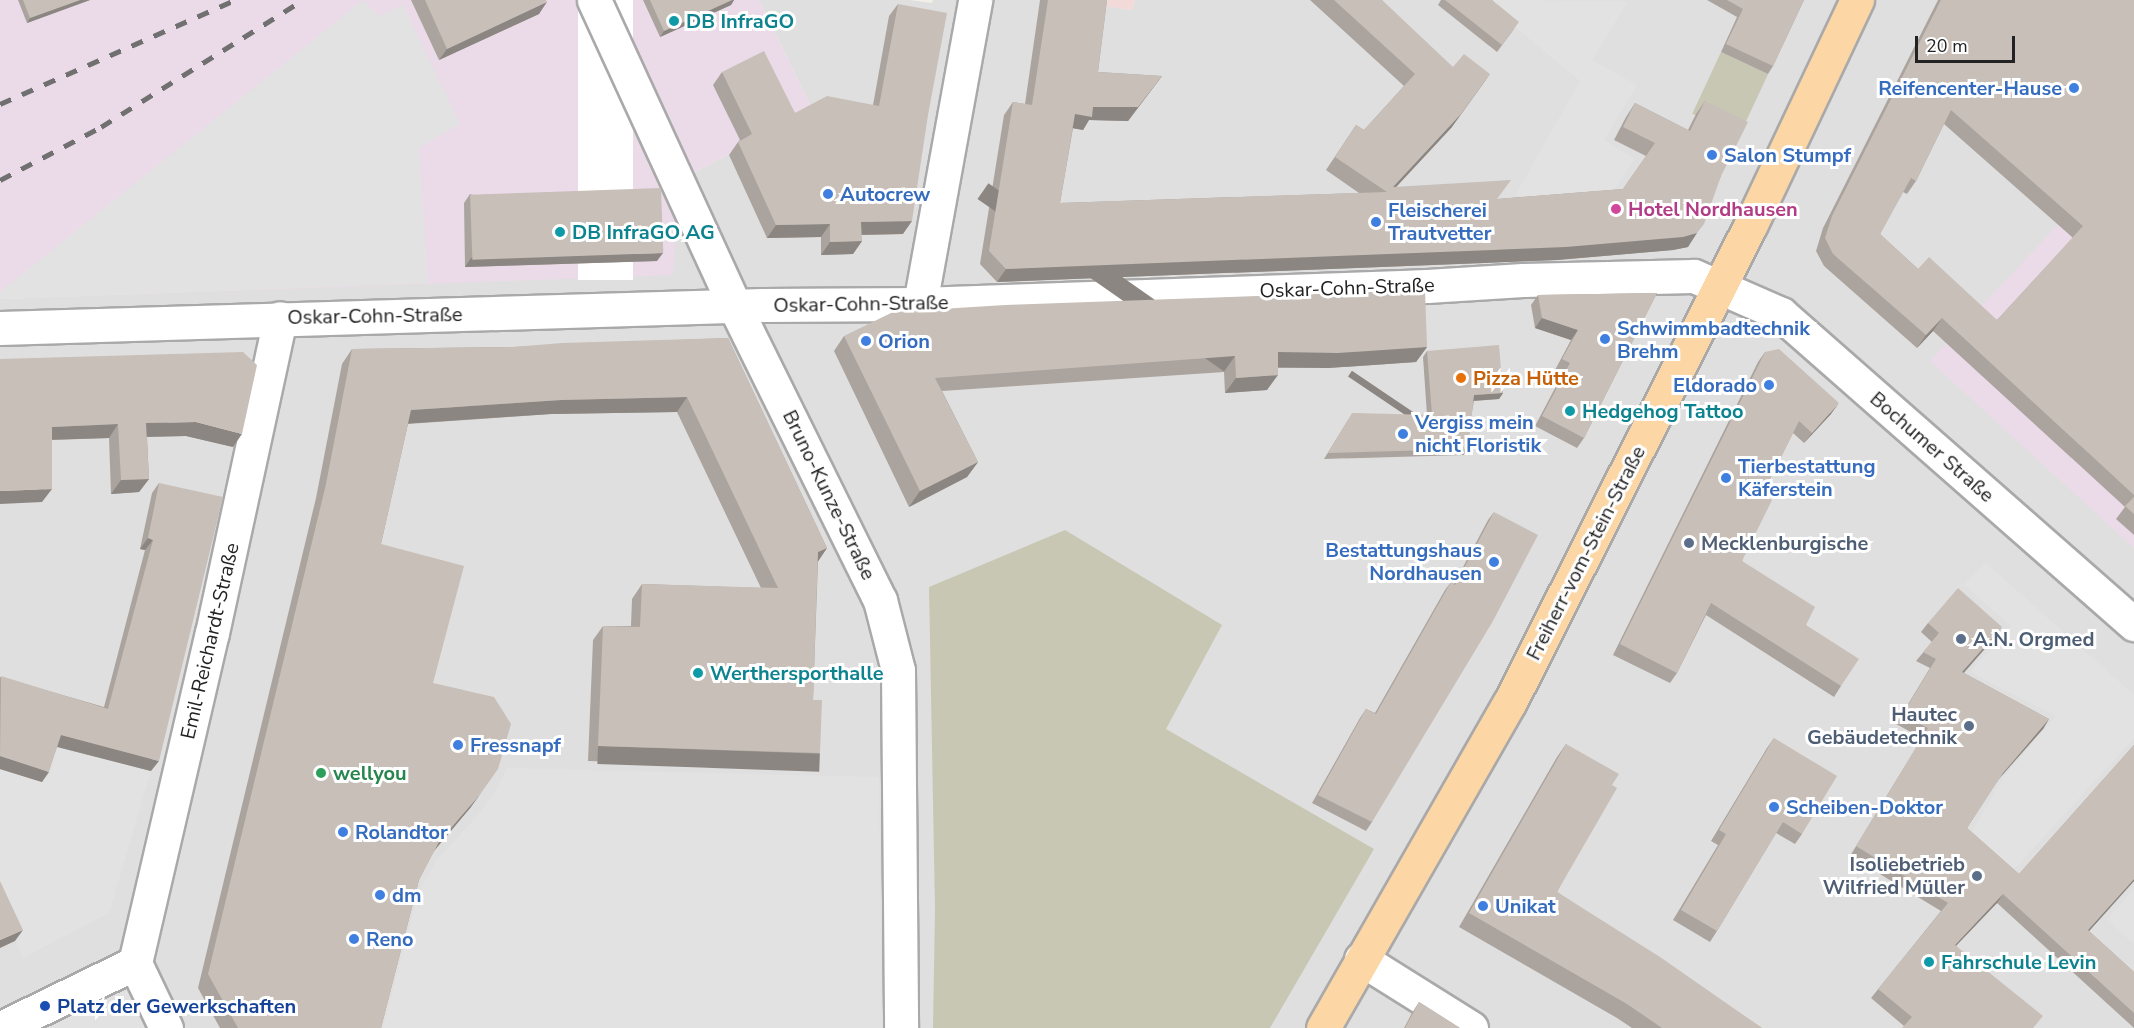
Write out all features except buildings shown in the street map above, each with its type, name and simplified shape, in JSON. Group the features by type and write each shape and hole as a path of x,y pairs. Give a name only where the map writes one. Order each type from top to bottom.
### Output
{"main road":[{"name":"Freiherr-vom-Stein-Straße","path":"1323,1028 1510,702 1719,287 1857,0"}],"street":[{"name":"Bruno-Kunze-Straße","path":"594,0 735,307 880,600 898,670 901,1028"},
{"path":"920,304 975,0"},
{"name":"Oskar-Cohn-Straße","path":"0,328 280,318 920,304 1534,279 1694,276 1719,287"},
{"name":"Bochumer Straße","path":"1719,287 1781,314 2134,624"},
{"name":"Emil-Reichardt-Straße","path":"135,963 212,633 280,318"},
{"path":"1361,959 1471,1028"},
{"path":"1,1028 135,963 166,1028"}],"shaded area":[{"path":"0,0 759,0 813,111 660,190 677,223 673,275 0,299"},
{"path":"363,0 379,16 403,5 460,124 419,148 428,283 0,299 0,292"},
{"path":"759,0 910,0 932,3 933,0 1059,0 1132,10 1135,0 2134,0 2134,1028 0,1028 0,299 428,283 660,190 813,111"},
{"path":"1059,0 1135,0 1132,10"},
{"path":"1492,0 1628,1 1592,60 1637,85 1604,140 1635,159 1610,196 1515,196 1580,81 1488,4"},
{"path":"1721,52 1768,74 1739,136 1692,114"},
{"path":"2134,144 2134,548 1930,361"},
{"path":"1065,530 1222,625 1166,729 1374,849 1270,1028 933,1028 935,909 929,587"},
{"path":"1986,563 2134,695 2134,738 2010,874 1968,838 2004,777 2056,716 1970,672 2011,626 1964,585"},
{"path":"54,744 151,771 109,913 23,958 0,907 0,769 42,782"},
{"path":"507,768 879,777 882,1028 383,1028 418,894 436,861 478,815 497,789"},
{"path":"2134,889 2134,944 2107,919"},
{"path":"134,967 163,1028 6,1028"}],"pier":[{"path":"578,0 633,0 633,280 578,280"}],"railway":[{"path":"0,104 235,0"},
{"path":"0,180 101,127 303,0"}],"place":[{"name":"DB InfraGO","path":"674,21"},
{"name":"Reifencenter-Hause","path":"2074,88"},
{"name":"Salon Stumpf","path":"1712,155"},
{"name":"Autocrew","path":"828,194"},
{"name":"Hotel Nordhausen","path":"1616,209"},
{"name":"Fleischerei Trautvetter","path":"1376,222"},
{"name":"DB InfraGO AG","path":"560,232"},
{"name":"Schwimmbadtechnik Brehm","path":"1605,339"},
{"name":"Orion","path":"866,341"},
{"name":"Pizza Hütte","path":"1461,378"},
{"name":"Eldorado","path":"1769,385"},
{"name":"Hedgehog Tattoo","path":"1570,411"},
{"name":"Vergiss mein nicht Floristik","path":"1403,434"},
{"name":"Tierbestattung Käferstein","path":"1726,478"},
{"name":"Mecklenburgische","path":"1689,543"},
{"name":"Bestattungshaus Nordhausen","path":"1494,562"},
{"name":"A.N. Orgmed","path":"1961,639"},
{"name":"Werthersporthalle","path":"698,673"},
{"name":"Hautec Gebäudetechnik","path":"1969,726"},
{"name":"Fressnapf","path":"458,745"},
{"name":"wellyou","path":"321,773"},
{"name":"Scheiben-Doktor","path":"1774,807"},
{"name":"Rolandtor","path":"343,832"},
{"name":"Isoliebetrieb Wilfried Müller","path":"1977,876"},
{"name":"dm","path":"380,895"},
{"name":"Unikat","path":"1483,906"},
{"name":"Reno","path":"354,939"},
{"name":"Fahrschule Levin","path":"1929,962"},
{"name":"Platz der Gewerkschaften","path":"45,1006"}]}
